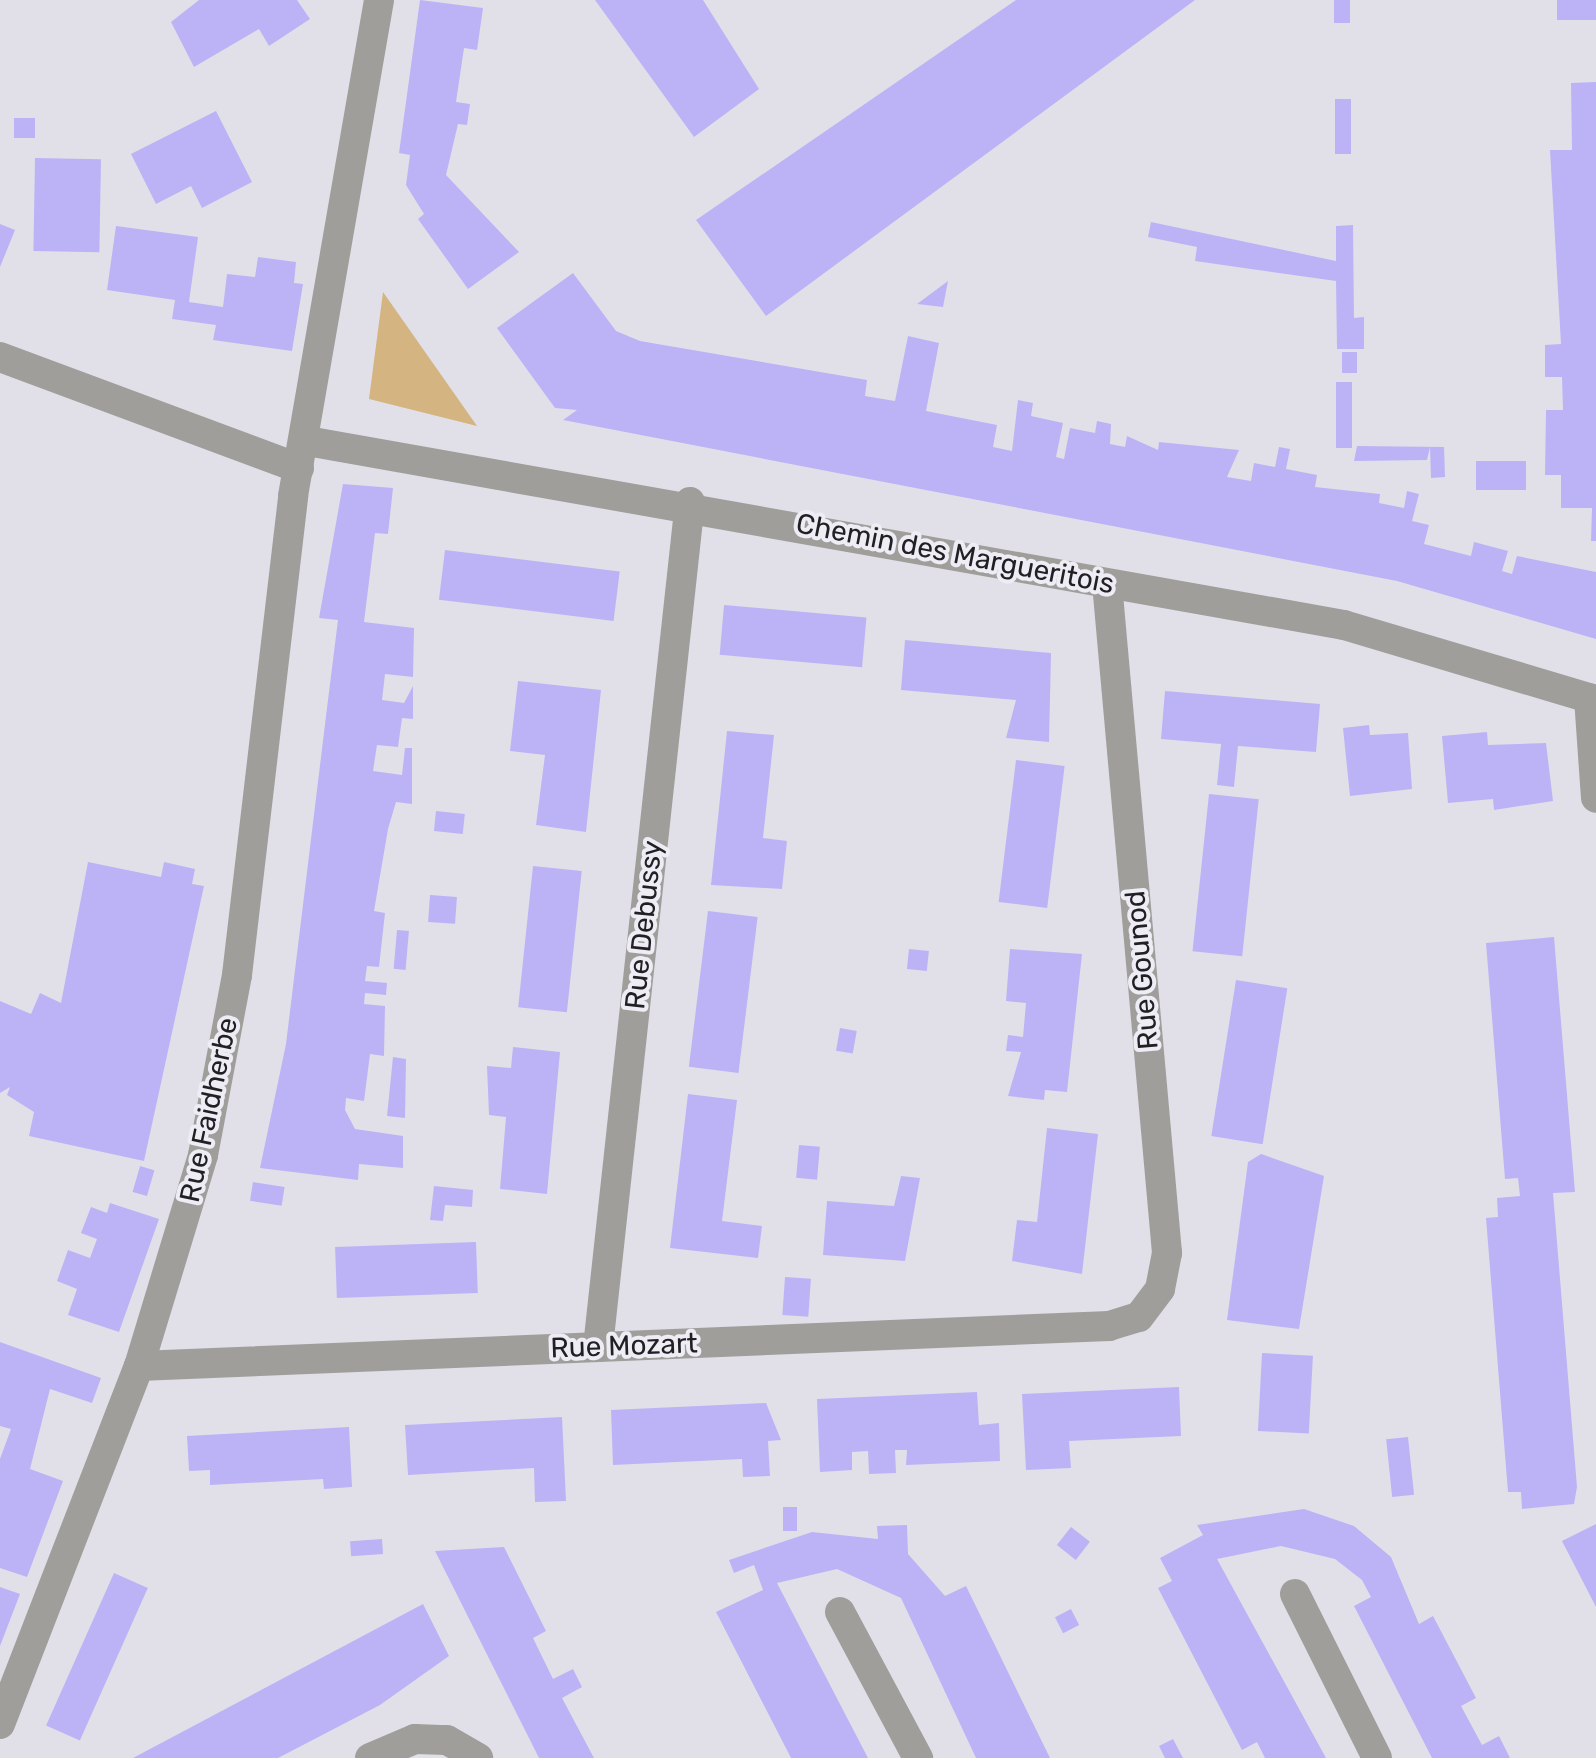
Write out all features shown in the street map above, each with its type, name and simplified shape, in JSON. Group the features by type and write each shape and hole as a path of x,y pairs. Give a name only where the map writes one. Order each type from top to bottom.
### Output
{"street":[{"name":"Rue Faidherbe","path":"0,1724 139,1366 224,1058 303,454 379,0"},
{"name":"Chemin des Margueritois","path":"0,358 303,454 690,502 1107,584 1344,625 1592,699"},
{"name":"Rue Debussy","path":"598,1347 690,502"},
{"name":"Rue Gounod","path":"1107,584 1168,1254 1151,1304 1109,1326"},
{"path":"1592,699 1596,798"},
{"name":"Rue Mozart","path":"139,1366 1109,1326"},
{"path":"1295,1594 1376,1758"},
{"path":"840,1612 918,1758"},
{"path":"370,1758 415,1740 447,1740 478,1758"}],"shaded area":[{"path":"383,292 477,426 369,399"}],"building":[{"path":"199,0 297,0 310,19 269,46 259,29 194,67 171,22"},
{"path":"420,0 483,8 477,50 464,48 456,102 470,104 467,125 458,124 446,175 519,252 468,289 418,219 424,214 406,185 410,155 399,153"},
{"path":"595,0 703,0 759,89 694,137"},
{"path":"1016,0 1195,0 766,316 696,220"},
{"path":"1334,0 1350,0 1350,23 1334,23"},
{"path":"1557,0 1596,0 1596,20 1557,20"},
{"path":"1596,82 1596,541 1591,541 1592,508 1561,508 1561,475 1545,475 1546,410 1563,410 1562,377 1545,377 1545,345 1561,344 1550,150 1572,150 1571,83"},
{"path":"1335,99 1351,99 1351,154 1335,154"},
{"path":"216,111 252,182 202,208 191,186 156,204 131,154"},
{"path":"14,118 35,118 35,138 14,138"},
{"path":"35,158 101,159 99,252 33,251"},
{"path":"1151,222 1336,261 1336,226 1353,225 1354,318 1364,317 1364,349 1337,349 1336,281 1195,261 1197,247 1148,237"},
{"path":"0,224 15,230 0,267"},
{"path":"116,226 198,237 189,302 223,307 227,274 255,277 258,257 296,262 294,283 303,284 292,351 213,340 216,325 172,319 175,300 107,290"},
{"path":"573,273 616,331 640,341 867,380 865,396 895,401 908,336 939,343 926,411 997,425 993,447 1012,451 1018,400 1033,403 1031,416 1063,423 1056,457 1064,459 1070,428 1095,433 1097,421 1111,424 1110,444 1125,447 1127,436 1158,450 1159,442 1239,450 1227,477 1251,481 1254,463 1275,467 1279,447 1290,449 1286,469 1317,475 1315,487 1380,494 1379,503 1404,508 1407,491 1419,494 1412,521 1429,525 1424,544 1471,556 1474,542 1508,551 1502,571 1512,574 1517,556 1596,572 1596,639 1397,581 563,420 577,410 555,408 497,328"},
{"path":"948,281 943,307 917,304"},
{"path":"1342,352 1357,352 1357,373 1342,373"},
{"path":"1336,382 1352,382 1352,448 1336,448"},
{"path":"1357,446 1444,447 1445,477 1431,478 1430,447 1427,460 1354,461"},
{"path":"1476,461 1526,461 1526,490 1476,490"},
{"path":"343,484 393,488 388,534 375,533 364,622 414,628 413,677 385,674 382,700 404,703 413,686 413,719 402,718 398,747 377,745 373,771 402,775 405,748 412,748 412,804 396,802 388,829 374,911 385,913 379,967 367,966 365,981 387,983 386,995 365,993 364,1004 385,1006 384,1056 370,1054 364,1101 346,1098 345,1110 355,1129 403,1136 403,1168 359,1164 358,1180 260,1168 286,1044 338,620 319,618"},
{"path":"445,550 620,571 614,621 439,600"},
{"path":"724,605 866,617 862,667 720,655"},
{"path":"905,640 1051,653 1049,742 1006,738 1016,700 901,690"},
{"path":"518,681 601,690 586,832 536,825 545,755 510,751"},
{"path":"1165,691 1320,704 1316,752 1238,746 1234,787 1217,785 1221,744 1161,739"},
{"path":"1369,725 1370,735 1408,733 1412,789 1350,796 1343,728"},
{"path":"727,731 774,735 763,838 787,841 782,889 711,885"},
{"path":"1487,732 1488,745 1546,743 1553,801 1494,810 1493,799 1448,803 1442,736"},
{"path":"1016,760 1065,766 1047,908 999,902"},
{"path":"1209,794 1259,799 1242,956 1192,951"},
{"path":"436,811 465,814 463,834 434,831"},
{"path":"88,862 161,877 164,862 195,869 192,884 204,886 144,1161 29,1136 34,1112 7,1095 10,1087 0,1093 0,1001 31,1014 40,993 61,1003"},
{"path":"533,866 582,871 567,1012 518,1007"},
{"path":"430,895 457,897 455,924 428,922"},
{"path":"708,911 758,917 738,1073 689,1067"},
{"path":"397,930 409,931 406,970 394,969"},
{"path":"1554,937 1575,1192 1553,1193 1577,1487 1574,1504 1522,1509 1521,1492 1508,1492 1486,1218 1498,1217 1497,1198 1520,1196 1518,1178 1505,1179 1486,943"},
{"path":"909,949 929,951 927,971 907,969"},
{"path":"1010,949 1082,954 1067,1092 1045,1090 1044,1100 1008,1096 1021,1052 1006,1051 1008,1035 1023,1037 1026,1003 1006,1001"},
{"path":"1236,980 1287,988 1263,1144 1211,1136"},
{"path":"840,1028 857,1031 853,1054 836,1051"},
{"path":"513,1047 560,1052 547,1194 500,1189 506,1117 489,1115 487,1066 511,1068"},
{"path":"393,1057 406,1059 405,1118 387,1116"},
{"path":"688,1094 737,1100 722,1221 762,1226 758,1258 670,1248"},
{"path":"1047,1128 1098,1134 1082,1274 1012,1261 1017,1220 1037,1222"},
{"path":"799,1145 820,1147 817,1180 796,1178"},
{"path":"1261,1154 1324,1176 1299,1329 1227,1320 1248,1162"},
{"path":"140,1166 154,1170 147,1196 133,1192"},
{"path":"901,1176 920,1178 905,1261 823,1255 827,1201 894,1206"},
{"path":"253,1182 285,1187 282,1206 250,1201"},
{"path":"434,1186 473,1190 472,1207 445,1205 443,1221 430,1220"},
{"path":"110,1203 159,1219 119,1332 68,1315 77,1289 57,1281 68,1250 90,1258 97,1239 81,1233 91,1207 107,1213"},
{"path":"476,1242 478,1293 337,1298 335,1247"},
{"path":"785,1277 811,1279 808,1317 782,1315"},
{"path":"0,1342 101,1378 92,1403 50,1389 30,1469 63,1481 27,1577 0,1568 0,1459 11,1429 0,1426"},
{"path":"1262,1353 1313,1356 1309,1434 1258,1431"},
{"path":"1179,1387 1181,1436 1069,1441 1071,1468 1026,1470 1022,1394"},
{"path":"977,1392 979,1425 999,1423 1000,1461 906,1465 907,1450 895,1450 896,1473 869,1474 868,1451 852,1452 852,1470 820,1472 817,1399"},
{"path":"766,1403 781,1440 768,1441 770,1476 743,1477 742,1459 613,1465 611,1410"},
{"path":"562,1417 566,1501 535,1502 534,1468 408,1475 405,1425"},
{"path":"349,1427 352,1487 324,1489 323,1479 210,1485 210,1470 189,1471 187,1436"},
{"path":"1408,1437 1414,1495 1392,1497 1386,1439"},
{"path":"783,1507 797,1507 797,1531 783,1531"},
{"path":"1304,1509 1354,1526 1391,1557 1419,1624 1433,1616 1476,1698 1461,1706 1482,1745 1499,1736 1510,1758 1432,1758 1354,1606 1371,1597 1362,1580 1335,1559 1281,1546 1217,1559 1326,1758 1265,1758 1257,1742 1242,1750 1158,1588 1172,1581 1160,1558 1203,1535 1197,1525"},
{"path":"1596,1524 1596,1607 1562,1541"},
{"path":"907,1525 908,1554 945,1596 966,1586 1050,1758 976,1758 901,1598 837,1569 777,1583 868,1758 791,1758 716,1612 763,1590 754,1565 734,1573 729,1560 812,1532 878,1539 877,1526"},
{"path":"1071,1527 1090,1542 1076,1560 1057,1545"},
{"path":"382,1539 383,1554 351,1556 350,1541"},
{"path":"504,1547 546,1631 533,1638 553,1679 573,1669 582,1687 562,1698 594,1758 539,1758 435,1551"},
{"path":"114,1573 148,1588 80,1741 46,1726"},
{"path":"0,1587 20,1594 0,1646"},
{"path":"423,1604 449,1656 380,1705 278,1758 133,1758"},
{"path":"1071,1609 1079,1625 1063,1633 1055,1617"},
{"path":"1173,1739 1183,1758 1165,1758 1159,1746"}]}
